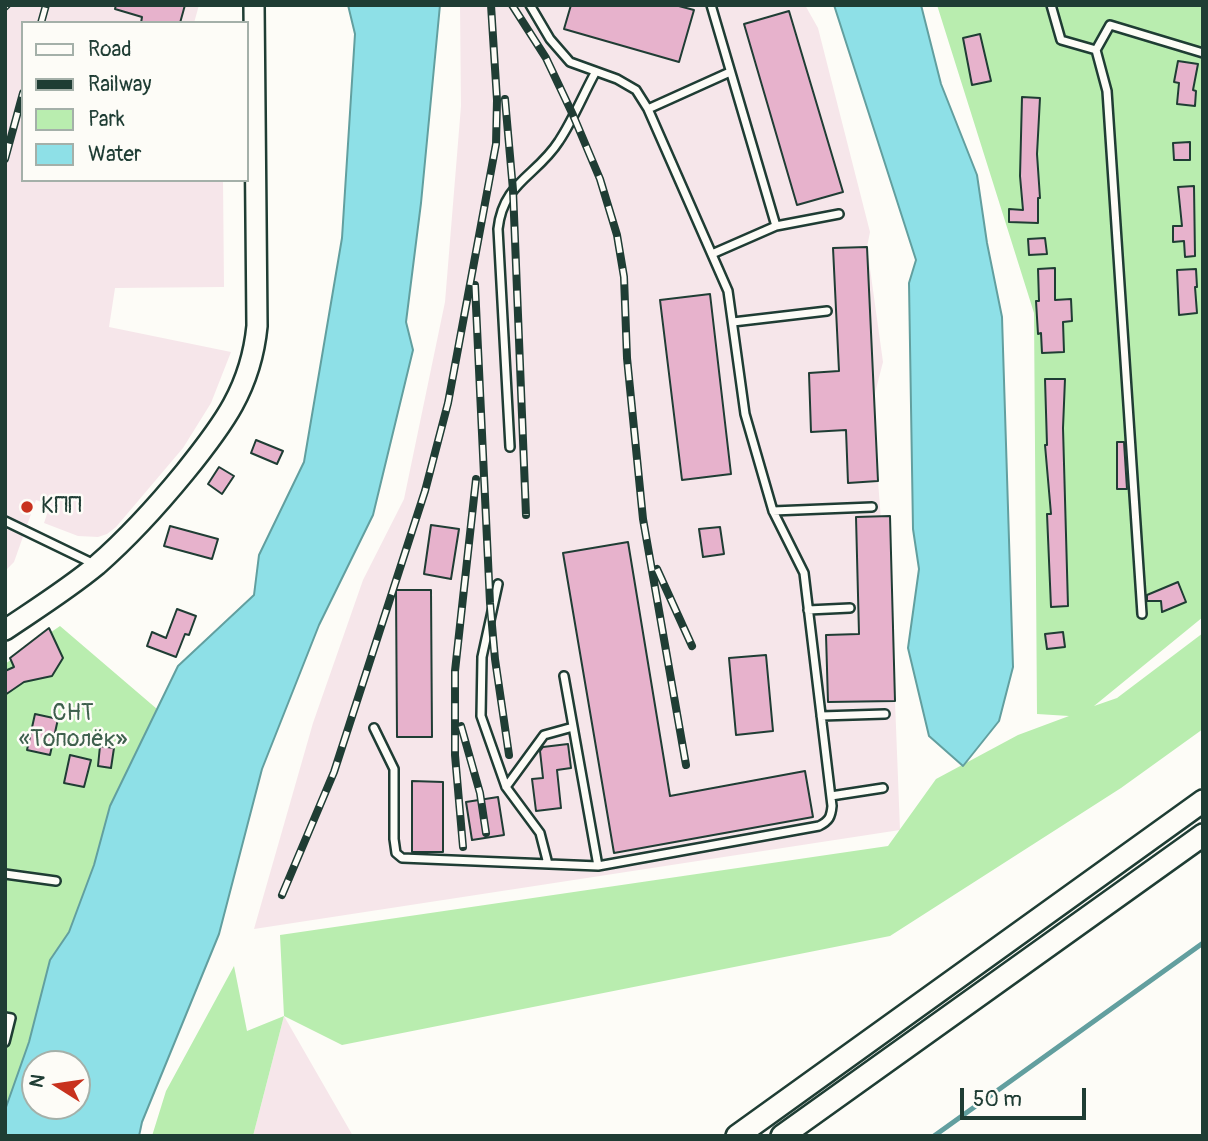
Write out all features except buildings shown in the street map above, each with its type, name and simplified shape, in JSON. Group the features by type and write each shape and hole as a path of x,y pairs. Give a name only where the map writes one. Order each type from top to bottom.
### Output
{"main road":[{"path":"737,1136 1203,801"},
{"path":"782,1136 1203,835"}],"street":[{"path":"5,630 97,565 143,520 203,449 241,392 254,349 257,303 254,5"}],"lane":[{"path":"374,728 394,768 394,839 396,853 402,858 598,866 818,826 827,822 831,816 831,796 804,573 774,511 745,414 728,291 648,109 636,90 617,79 570,62 550,39 530,5"},
{"path":"710,5 776,226"},
{"path":"1051,5 1061,40 1096,50"},
{"path":"1142,614 1107,91 1096,50 1110,25 1203,53"},
{"path":"648,109 730,72"},
{"path":"510,447 499,213 513,190 558,143 595,73"},
{"path":"712,254 776,226 839,214"},
{"path":"733,322 827,311"},
{"path":"774,511 872,507"},
{"path":"5,521 97,565"},
{"path":"498,584 482,657 481,716 506,787 540,833 548,864"},
{"path":"808,610 850,608"},
{"path":"564,676 598,866"},
{"path":"821,716 885,714"},
{"path":"506,787 544,735 573,727"},
{"path":"831,796 883,788"},
{"path":"5,874 56,881"},
{"path":"5,1017 11,1018 5,1042"}],"shaded area":[{"path":"5,5 199,5 195,21 21,21 21,182 223,182 224,287 115,288 109,327 231,352 211,403 183,448 116,527 98,537 78,536 44,523 50,505 36,500 14,562 5,571"},
{"path":"460,5 805,5 818,28 870,232 867,247 883,362 874,397 895,701 900,830 254,929 313,723 363,580 404,499 445,302 461,106"},
{"path":"284,1016 353,1136 253,1136"}],"green space":[{"path":"937,5 1203,5 1203,617 1094,706 1117,698 1203,633 1203,729 1121,788 890,936 342,1045 284,1016 280,935 888,846 936,779 1018,735 1069,716 1037,714 1034,313"},
{"name":"СНТ «Тополёк»","path":"60,626 157,709 110,806 94,865 69,932 50,960 29,1042 26,1050 21,1050 21,1065 5,1110 5,664"},
{"path":"234,966 247,1031 284,1016 253,1136 152,1136 166,1091"}],"water":[{"path":"348,5 440,5 421,203 406,322 413,350 373,515 319,625 262,769 219,934 142,1122 139,1136 5,1136 5,1110 21,1065 21,1120 91,1120 91,1050 26,1050 50,960 69,932 94,865 110,806 178,666 254,595 259,555 304,462 342,238 355,34"},
{"path":"834,5 921,5 941,84 977,175 1002,317 1013,667 999,721 963,766 929,736 908,648 919,569 913,529 909,283 916,260"}],"waterway":[{"path":"934,1136 1203,943"}],"railway":[{"path":"42,21 46,5"},
{"path":"282,895 334,772 425,491 448,403 496,144 497,100 491,5"},
{"path":"512,5 546,58 573,115 600,179 617,235 624,277 627,358 643,519 686,765"},
{"path":"505,99 513,190 526,515"},
{"path":"5,159 21,100"},
{"path":"475,285 490,603 509,755"},
{"path":"463,847 455,755 455,671 476,479"},
{"path":"657,569 692,646"},
{"path":"461,726 480,793 486,833"}],"place":[{"name":"КПП","path":"27,507"}]}
